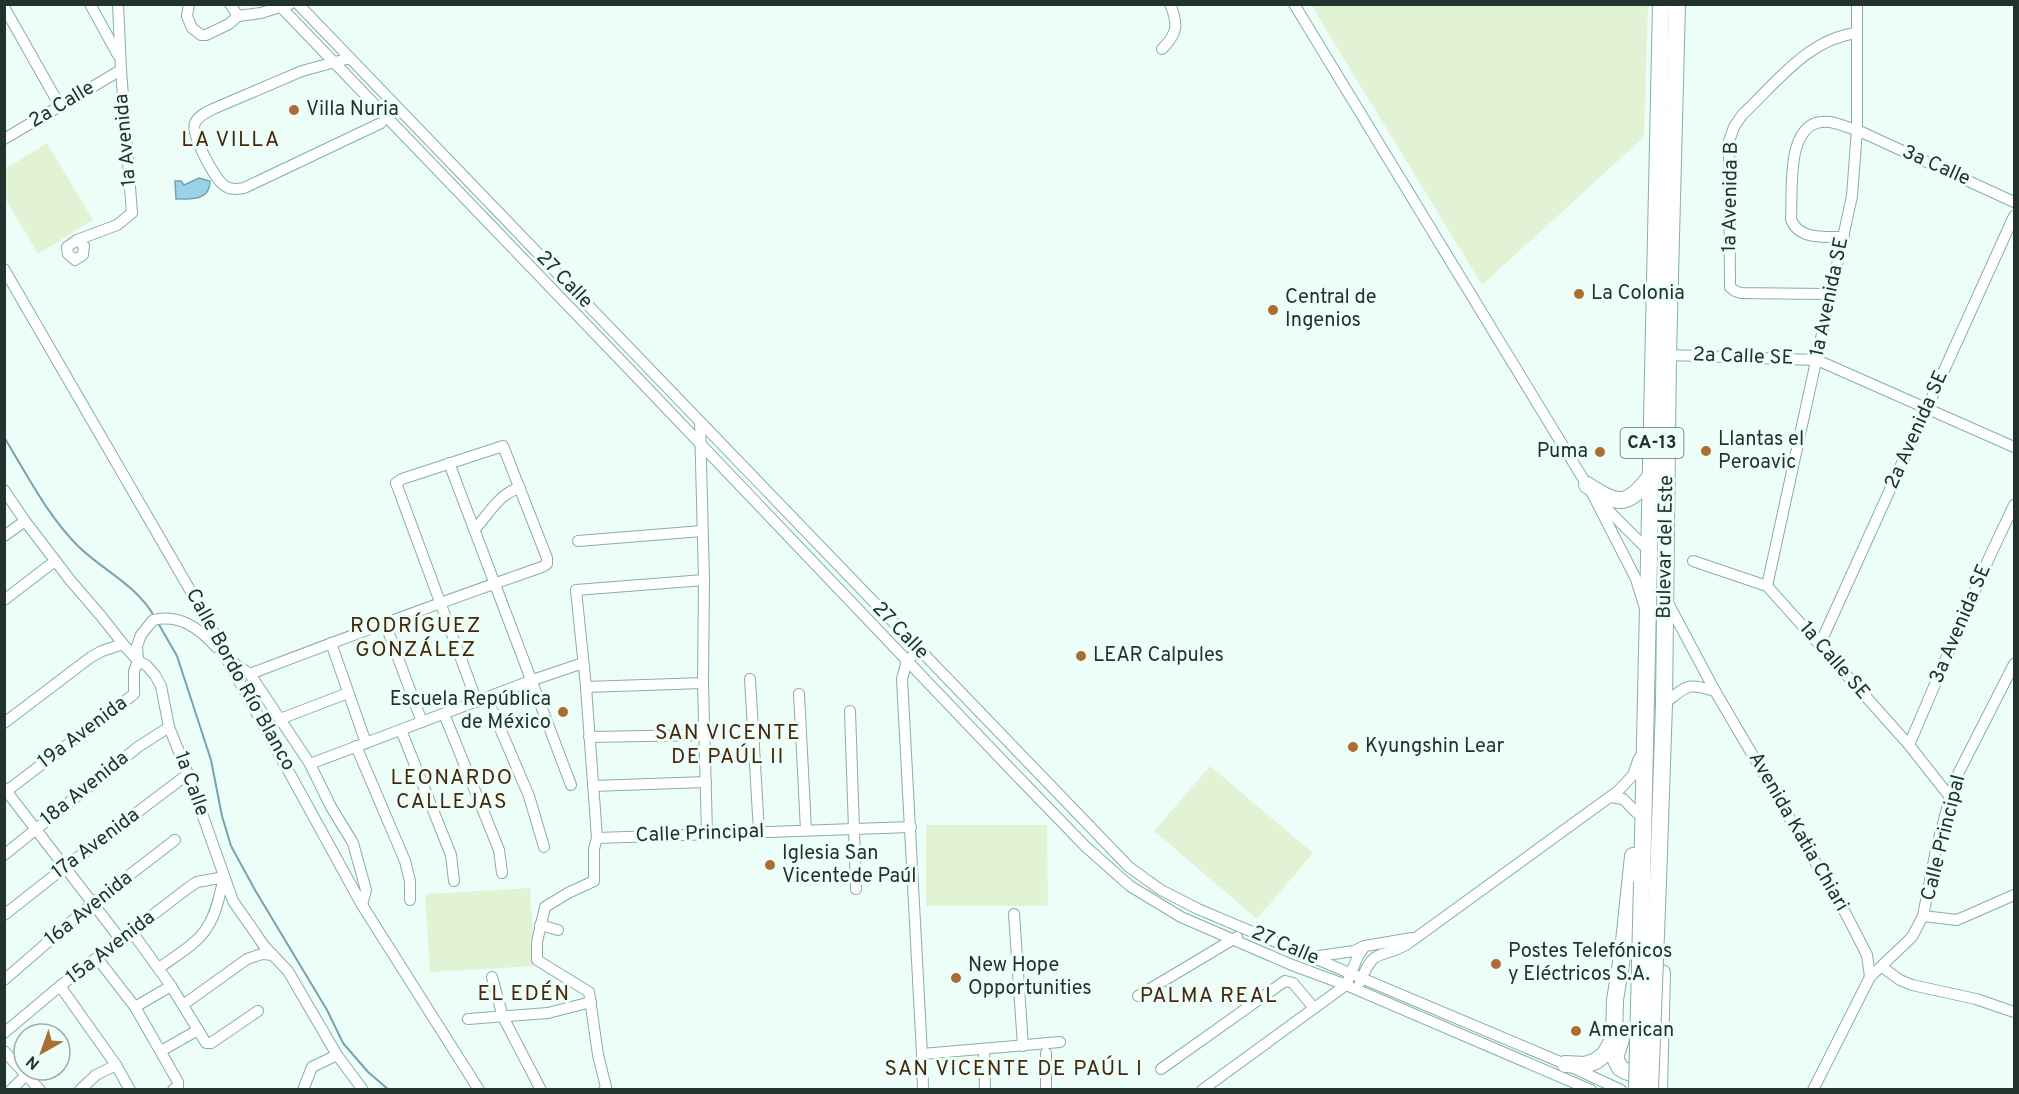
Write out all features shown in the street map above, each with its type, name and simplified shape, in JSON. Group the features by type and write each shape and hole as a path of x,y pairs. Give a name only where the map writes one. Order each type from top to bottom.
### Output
{"highway":[{"name":"Bulevar del Este","path":"1637,1089 1650,882 1663,754 1665,704 1666,567 1654,374 1661,4"},
{"name":"Bulevar del Este","path":"1650,1089 1647,620 1649,551 1659,475 1668,355 1677,4"},
{"path":"1590,490 1615,501 1623,501 1633,497 1659,475"},
{"path":"1565,1064 1578,1066 1590,1064 1605,1054 1614,1038 1615,1000 1623,951 1637,813 1639,758 1646,735"},
{"path":"1659,1089 1664,858 1663,754"},
{"path":"1623,951 1622,1034 1616,1062 1627,1072 1635,1074 1644,1072 1651,1066 1661,1047"}],"street":[{"path":"90,4 120,58"},
{"name":"1a Avenida","path":"77,240 117,225 132,213 120,70 118,4"},
{"path":"189,4 187,16 192,28 201,35 206,35 229,24 238,16 261,13 283,5"},
{"path":"230,4 238,16"},
{"name":"27 Calle","path":"298,4 1125,862 1155,886 1198,909 1621,1089"},
{"path":"1162,50 1173,37 1176,18 1170,4"},
{"path":"1294,4 1590,490 1636,579 1643,598 1647,620"},
{"name":"1a Avenida SE","path":"1767,586 1852,196 1857,130 1857,4"},
{"name":"27 Calle","path":"283,5 332,62 1019,778 1086,847 1115,873 1142,894 1182,917 1591,1089"},
{"path":"4,8 60,106"},
{"name":"1a Avenida B","path":"1830,294 1741,293 1730,286 1730,141 1734,127 1742,115 1808,52 1825,42 1856,33"},
{"path":"302,70 334,41"},
{"path":"350,58 302,70 213,109 195,122 194,130 211,170 223,185 233,189 244,188 381,123"},
{"name":"2a Calle","path":"4,139 120,70"},
{"name":"3a Calle","path":"1844,237 1806,234 1795,227 1791,219 1795,150 1803,133 1816,123 1829,122 1857,130 2014,202"},
{"path":"484,219 498,212"},
{"name":"2a Avenida SE","path":"1820,644 2014,216"},
{"name":"Calle Bordo Río Blanco","path":"4,269 208,621 362,905 479,1089"},
{"name":"2a Calle SE","path":"1668,355 1817,360 2014,447"},
{"path":"699,422 704,580 703,683 707,834"},
{"path":"250,674 385,623 440,603 496,583 542,567 547,564 547,558 503,446 402,479 396,483 440,603 482,700 528,796 544,847"},
{"path":"449,463 571,785"},
{"path":"475,529 497,502 513,489 520,488"},
{"name":"1a Calle","path":"4,490 55,561 138,661 146,664 161,686 169,727 233,900 265,947 288,970 337,1055 363,1089"},
{"path":"1590,490 1666,567"},
{"name":"3a Avenida SE","path":"1909,745 2014,505"},
{"path":"4,536 25,521"},
{"path":"578,541 702,531"},
{"path":"4,600 55,561"},
{"name":"1a Calle SE","path":"1693,561 1767,586 1909,745 1950,797"},
{"path":"604,1089 605,1079 598,1055 591,1002 587,989 538,962 537,942 545,907 594,881 594,849 597,838 584,663 576,590 704,580"},
{"name":"Avenida Katia Chiari","path":"1665,599 1715,691 1847,916 1867,955 1870,977"},
{"name":"19a Avenida","path":"5,791 134,694 134,671 138,661 137,646 141,635 153,620 180,621 196,627 227,659"},
{"path":"385,623 422,722"},
{"path":"331,643 348,693 361,745 405,861 410,881 410,900"},
{"path":"4,723 91,657 123,644"},
{"path":"917,648 908,661 902,679 923,1089"},
{"path":"227,659 250,674 310,764 331,807 353,843 366,891 362,905"},
{"path":"310,764 584,663"},
{"name":"Calle Principal","path":"1870,977 1912,937 1923,916 1936,850 1959,772 2014,664"},
{"path":"750,679 759,832"},
{"path":"586,687 703,683"},
{"path":"1665,704 1683,688 1693,685 1715,691"},
{"path":"280,719 348,693"},
{"path":"799,694 806,830"},
{"path":"850,711 856,889"},
{"path":"444,714 499,850 502,873"},
{"name":"18a Avenida","path":"4,855 138,747 169,727"},
{"path":"401,730 451,855 454,881"},
{"path":"589,737 705,735"},
{"path":"1202,1089 1314,1008 1352,987 1362,978 1374,957 1398,949 1417,937 1610,797 1631,778 1639,758"},
{"name":"17a Avenida","path":"4,915 188,774"},
{"path":"593,786 706,782"},
{"path":"5,791 121,940"},
{"path":"1610,797 1623,798 1637,813"},
{"name":"Calle Principal","path":"597,838 911,827"},
{"name":"16a Avenida","path":"4,980 93,903 175,840"},
{"path":"1115,873 1125,862"},
{"path":"159,968 199,938 208,927 224,877"},
{"name":"15a Avenida","path":"4,1033 60,986 197,882 224,877"},
{"path":"1142,894 1155,886"},
{"name":"Calle Principal","path":"1923,916 1957,920 2014,895"},
{"path":"1014,914 1023,1046"},
{"path":"540,925 558,930"},
{"path":"1138,996 1247,931"},
{"path":"132,932 159,968 206,1043 211,1043 258,1011"},
{"path":"1310,957 1354,951 1365,946 1417,937"},
{"path":"1352,987 1351,973 1365,946"},
{"path":"183,1005 247,959 262,954 273,955"},
{"path":"98,958 135,1007 178,1082 176,1088"},
{"path":"1882,967 1900,980 1912,985 2014,1012"},
{"path":"492,977 503,1017 541,1089"},
{"path":"1813,1089 1870,977"},
{"path":"1161,1069 1285,981 1293,983 1314,1008"},
{"path":"60,986 116,1065 130,1089"},
{"path":"135,1007 171,986"},
{"path":"468,1019 548,1013 591,1002"},
{"path":"161,1051 198,1030"},
{"path":"922,1054 1060,1042"},
{"path":"984,1049 985,1089"},
{"path":"1046,1053 1046,1089"},
{"path":"303,1089 312,1066 337,1055"},
{"path":"81,1089 96,1076 116,1065"}],"green space":[{"path":"1311,5 1648,5 1644,137 1482,285"},
{"path":"47,143 93,220 38,254 5,198 5,169"},
{"path":"1210,766 1313,853 1257,919 1154,831"},
{"path":"926,825 1047,825 1048,906 926,906"},
{"path":"530,888 535,966 430,972 425,894"}],"water":[{"path":"199,178 210,181 207,192 199,198 176,199 175,181 181,181 184,185"}],"waterway":[{"path":"4,437 37,492 65,532 86,553 138,595 154,616"},
{"path":"158,623 177,656 211,760 222,816 231,846 327,1010 343,1043 368,1072 389,1090"}],"place":[{"name":"Villa Nuria","path":"294,110"},
{"name":"La Colonia","path":"1579,294"},
{"name":"Central de Ingenios","path":"1273,310"},
{"name":"Llantas el Peroavic","path":"1706,451"},
{"name":"Puma","path":"1600,452"},
{"name":"LEAR Calpules","path":"1081,656"},
{"name":"Escuela República de México","path":"563,712"},
{"name":"Kyungshin Lear","path":"1353,747"},
{"name":"Iglesia San Vicentede Paúl","path":"770,865"},
{"name":"Postes Telefónicos y Eléctricos S.A.","path":"1496,964"},
{"name":"New Hope Opportunities","path":"956,978"},
{"name":"American","path":"1576,1031"}],"district":[{"name":"LA VILLA","path":"231,140"},
{"name":"RODRÍGUEZ GONZÁLEZ","path":"416,638"},
{"name":"SAN VICENTE DE PAÚL II","path":"728,745"},
{"name":"LEONARDO CALLEJAS","path":"452,790"},
{"name":"EL EDÉN","path":"524,994"},
{"name":"PALMA REAL","path":"1209,996"},
{"name":"SAN VICENTE DE PAÚL I","path":"1014,1069"}]}
